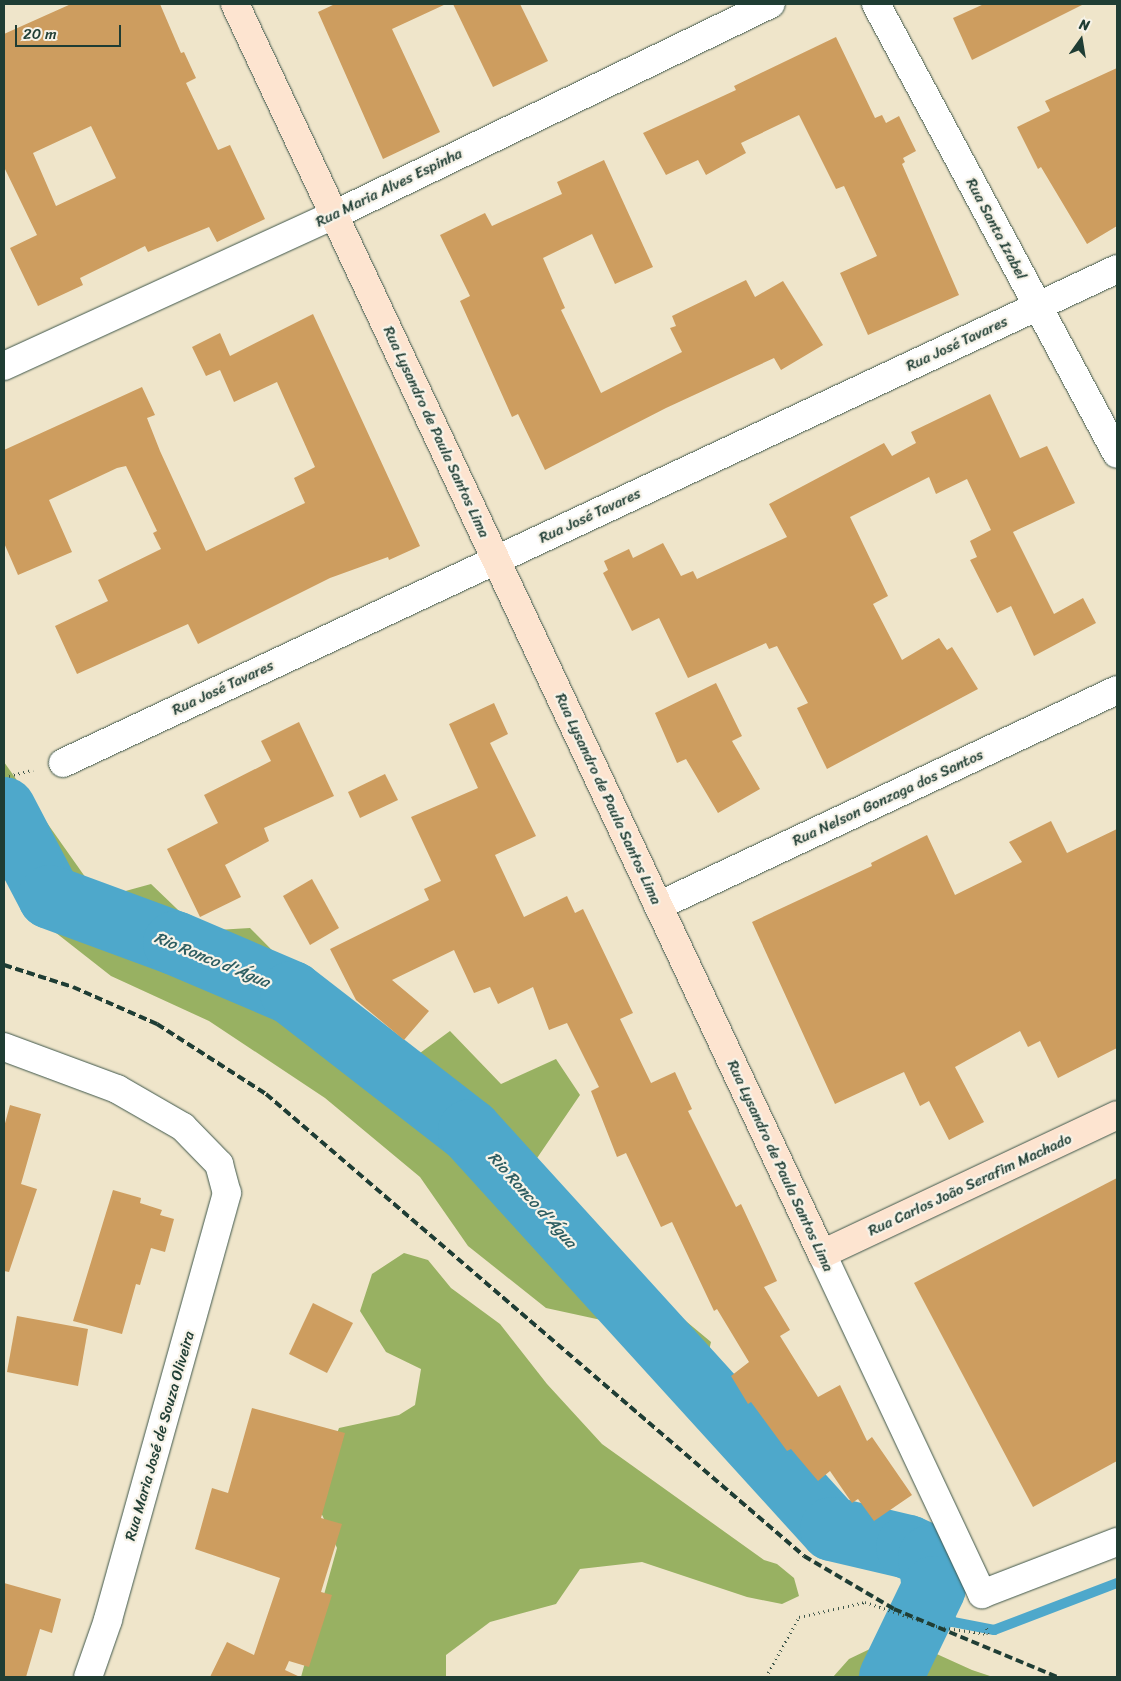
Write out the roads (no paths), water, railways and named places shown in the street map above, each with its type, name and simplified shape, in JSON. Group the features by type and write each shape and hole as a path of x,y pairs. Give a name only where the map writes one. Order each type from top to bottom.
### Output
{"street":[{"name":"Rua Lysandro de Paula Santos Lima","path":"235,4 982,1594 1117,1542"},
{"name":"Rua Maria Alves Espinha","path":"4,366 334,214 771,4"},
{"name":"Rua Santa Izabel","path":"876,4 1117,454"},
{"name":"Rua José Tavares","path":"63,764 1117,269"},
{"name":"Rua Nelson Gonzaga dos Santos","path":"658,906 1117,690"},
{"name":"Rua Maria José de Souza Oliveira","path":"4,1047 117,1089 183,1127 218,1164 227,1193 108,1620 88,1677"},
{"name":"Rua Carlos João Serafim Machado","path":"822,1254 1117,1115"}],"waterway":[{"name":"Rio Ronco d'Água","path":"4,809 50,897 175,943 292,993 470,1131 832,1529 908,1547 930,1557 934,1588 891,1677"},
{"path":"934,1588 953,1622 994,1630 1117,1583"}],"railway":[{"path":"4,965 73,987 157,1024 266,1094 804,1556 894,1609 1057,1677"}]}
